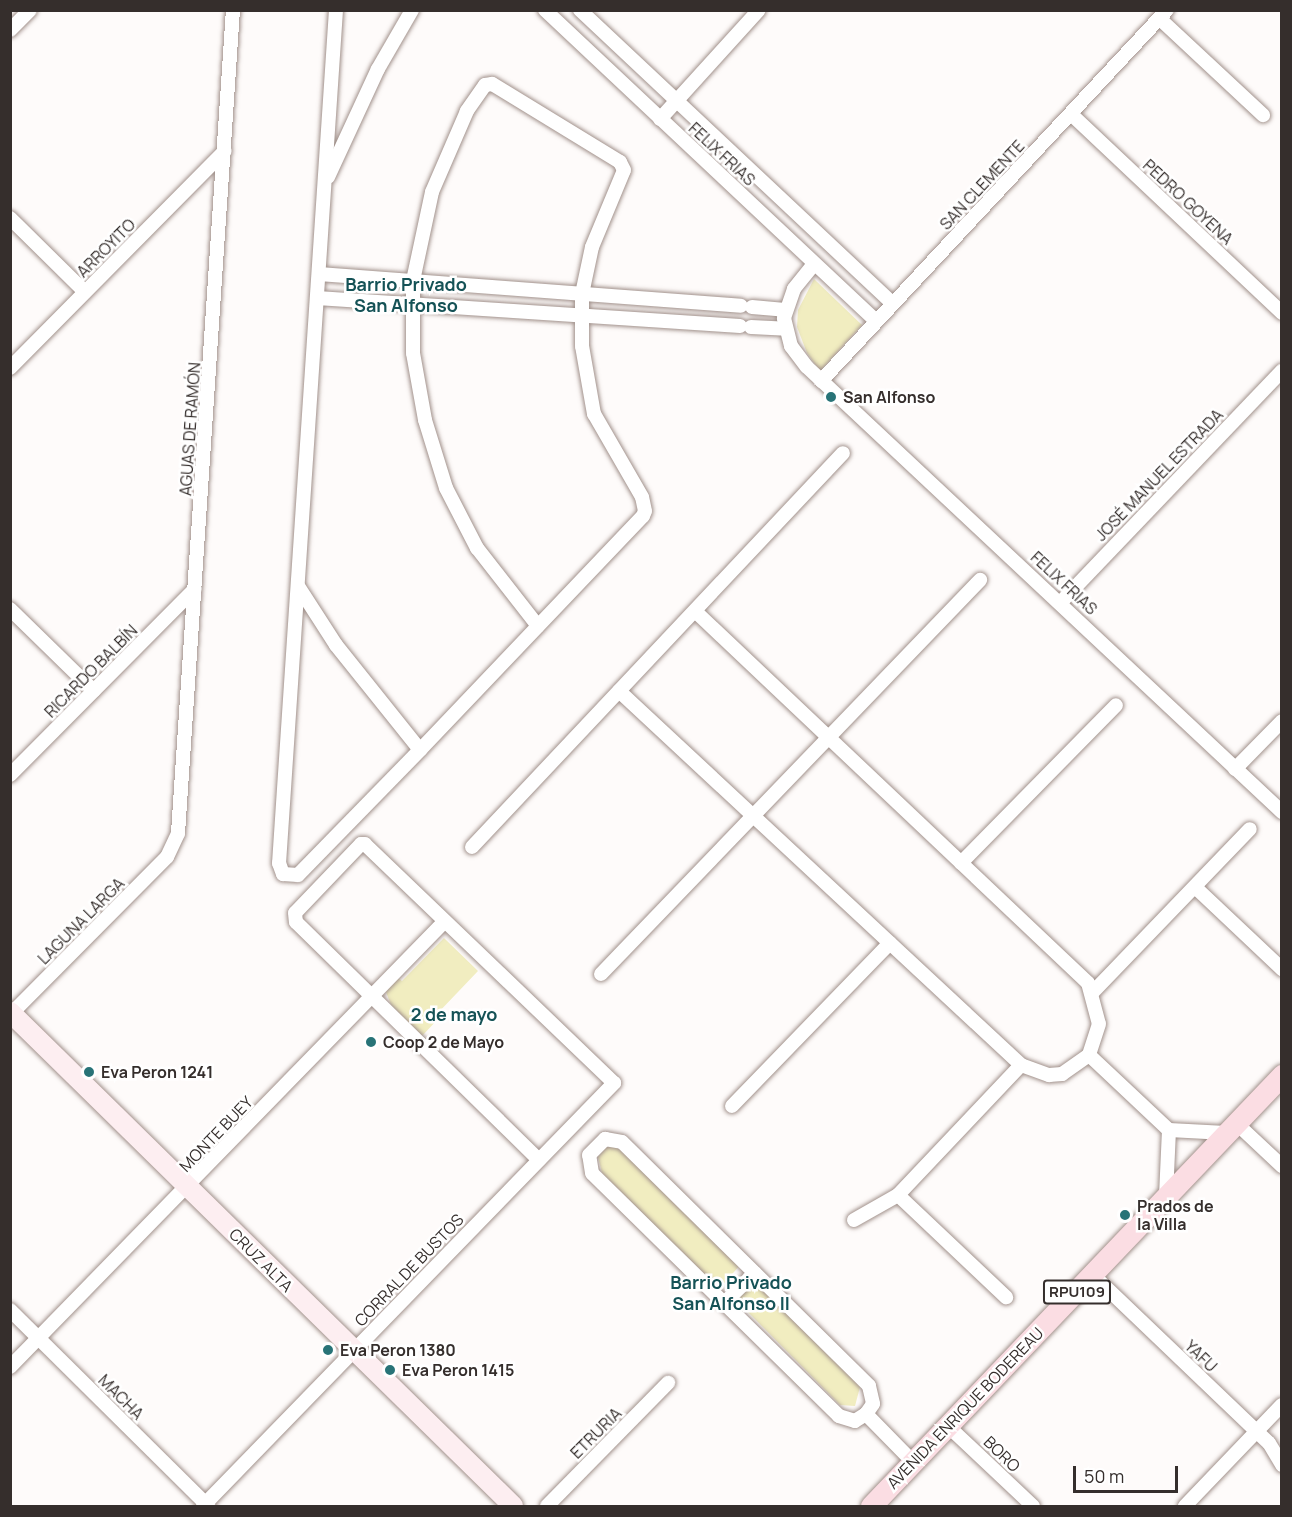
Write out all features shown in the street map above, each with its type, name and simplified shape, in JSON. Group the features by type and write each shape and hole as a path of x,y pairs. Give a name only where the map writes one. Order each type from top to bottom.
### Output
{"main road":[{"name":"CRUZ ALTA","path":"11,1013 513,1506"},
{"name":"AVENIDA ENRIQUE BODEREAU","path":"871,1506 1281,1075"}],"street":[{"path":"10,30 30,10"},
{"name":"AGUAS DE RAMÓN","path":"172,848 178,833 233,10"},
{"path":"336,10 279,863 283,874 298,875 420,750 538,626 645,511 642,497 594,414 586,380 580,315 582,294 597,230 623,176 622,165 492,84 485,85 478,92 444,157 420,236 411,305 418,388 446,488 477,548 538,626"},
{"path":"324,186 378,69 412,10"},
{"name":"FELIX FRIAS","path":"545,10 876,321"},
{"name":"FELIX FRIAS","path":"580,10 893,304"},
{"path":"660,119 759,10"},
{"path":"1163,15 1263,115"},
{"name":"SAN CLEMENTE","path":"821,381 1163,15"},
{"name":"PEDRO GOYENA","path":"1071,114 1281,313"},
{"name":"ARROYITO","path":"10,368 225,151"},
{"path":"10,219 85,292"},
{"path":"317,298 786,329 785,310 794,289 814,264"},
{"path":"319,274 785,310"},
{"name":"FELIX FRIAS","path":"786,329 796,354 821,381 1061,602 1281,812"},
{"name":"JOSÉ MANUEL ESTRADA","path":"1061,602 1281,371"},
{"path":"472,847 843,453"},
{"path":"601,974 980,580"},
{"path":"298,586 349,661 420,750"},
{"name":"RICARDO BALBÍN","path":"10,775 195,589"},
{"path":"10,609 94,691"},
{"path":"619,691 1021,1065 1049,1075 1062,1074 1089,1055 1100,1024 1093,992 961,863 694,611"},
{"path":"961,863 1116,705"},
{"path":"1235,769 1281,721"},
{"path":"1093,992 1250,829"},
{"path":"443,923 365,844 295,913 296,922 539,1160"},
{"name":"LAGUNA LARGA","path":"11,1013 172,848"},
{"path":"1195,887 1281,969"},
{"name":"MONTE BUEY","path":"10,1367 443,923"},
{"name":"CORRAL DE BUSTOS","path":"206,1506 614,1083 443,923"},
{"path":"732,1106 890,943"},
{"path":"1089,1055 1169,1130 1231,1128 1281,1166"},
{"path":"854,1220 898,1195 1021,1065"},
{"path":"1166,1196 1169,1130"},
{"path":"605,1139 622,1142 755,1273 869,1386 873,1404 866,1414 855,1420 839,1416 592,1173 589,1155 595,1145 605,1139"},
{"path":"898,1195 1006,1297"},
{"path":"724,1303 755,1273"},
{"name":"YAFU","path":"1093,1275 1256,1432 1281,1465"},
{"name":"MACHA","path":"10,1310 206,1506"},
{"name":"ETRURIA","path":"546,1506 668,1383"},
{"path":"1185,1506 1281,1404"},
{"path":"866,1414 913,1462"},
{"name":"BORO","path":"948,1426 1033,1506"}],"shaded area":[{"path":"814,279 862,325 820,371 807,353 797,327 798,310"},
{"path":"444,938 478,971 436,1015 439,1018 422,1036 391,1005 386,992 398,978 402,981"},
{"path":"608,1145 621,1145 741,1264 719,1289 602,1173 598,1157"},
{"path":"756,1281 860,1387 855,1406 840,1405 736,1300"}],"place":[{"name":"San Alfonso","path":"831,397"},
{"name":"Coop 2 de Mayo","path":"371,1042"},
{"name":"Eva Peron 1241","path":"89,1072"},
{"name":"Prados de la Villa","path":"1125,1215"},
{"name":"Eva Peron 1380","path":"328,1350"},
{"name":"Eva Peron 1415","path":"390,1370"}],"district":[{"name":"Barrio Privado San Alfonso","path":"406,295"},
{"name":"2 de mayo","path":"454,1014"},
{"name":"Barrio Privado San Alfonso II","path":"731,1293"}]}
